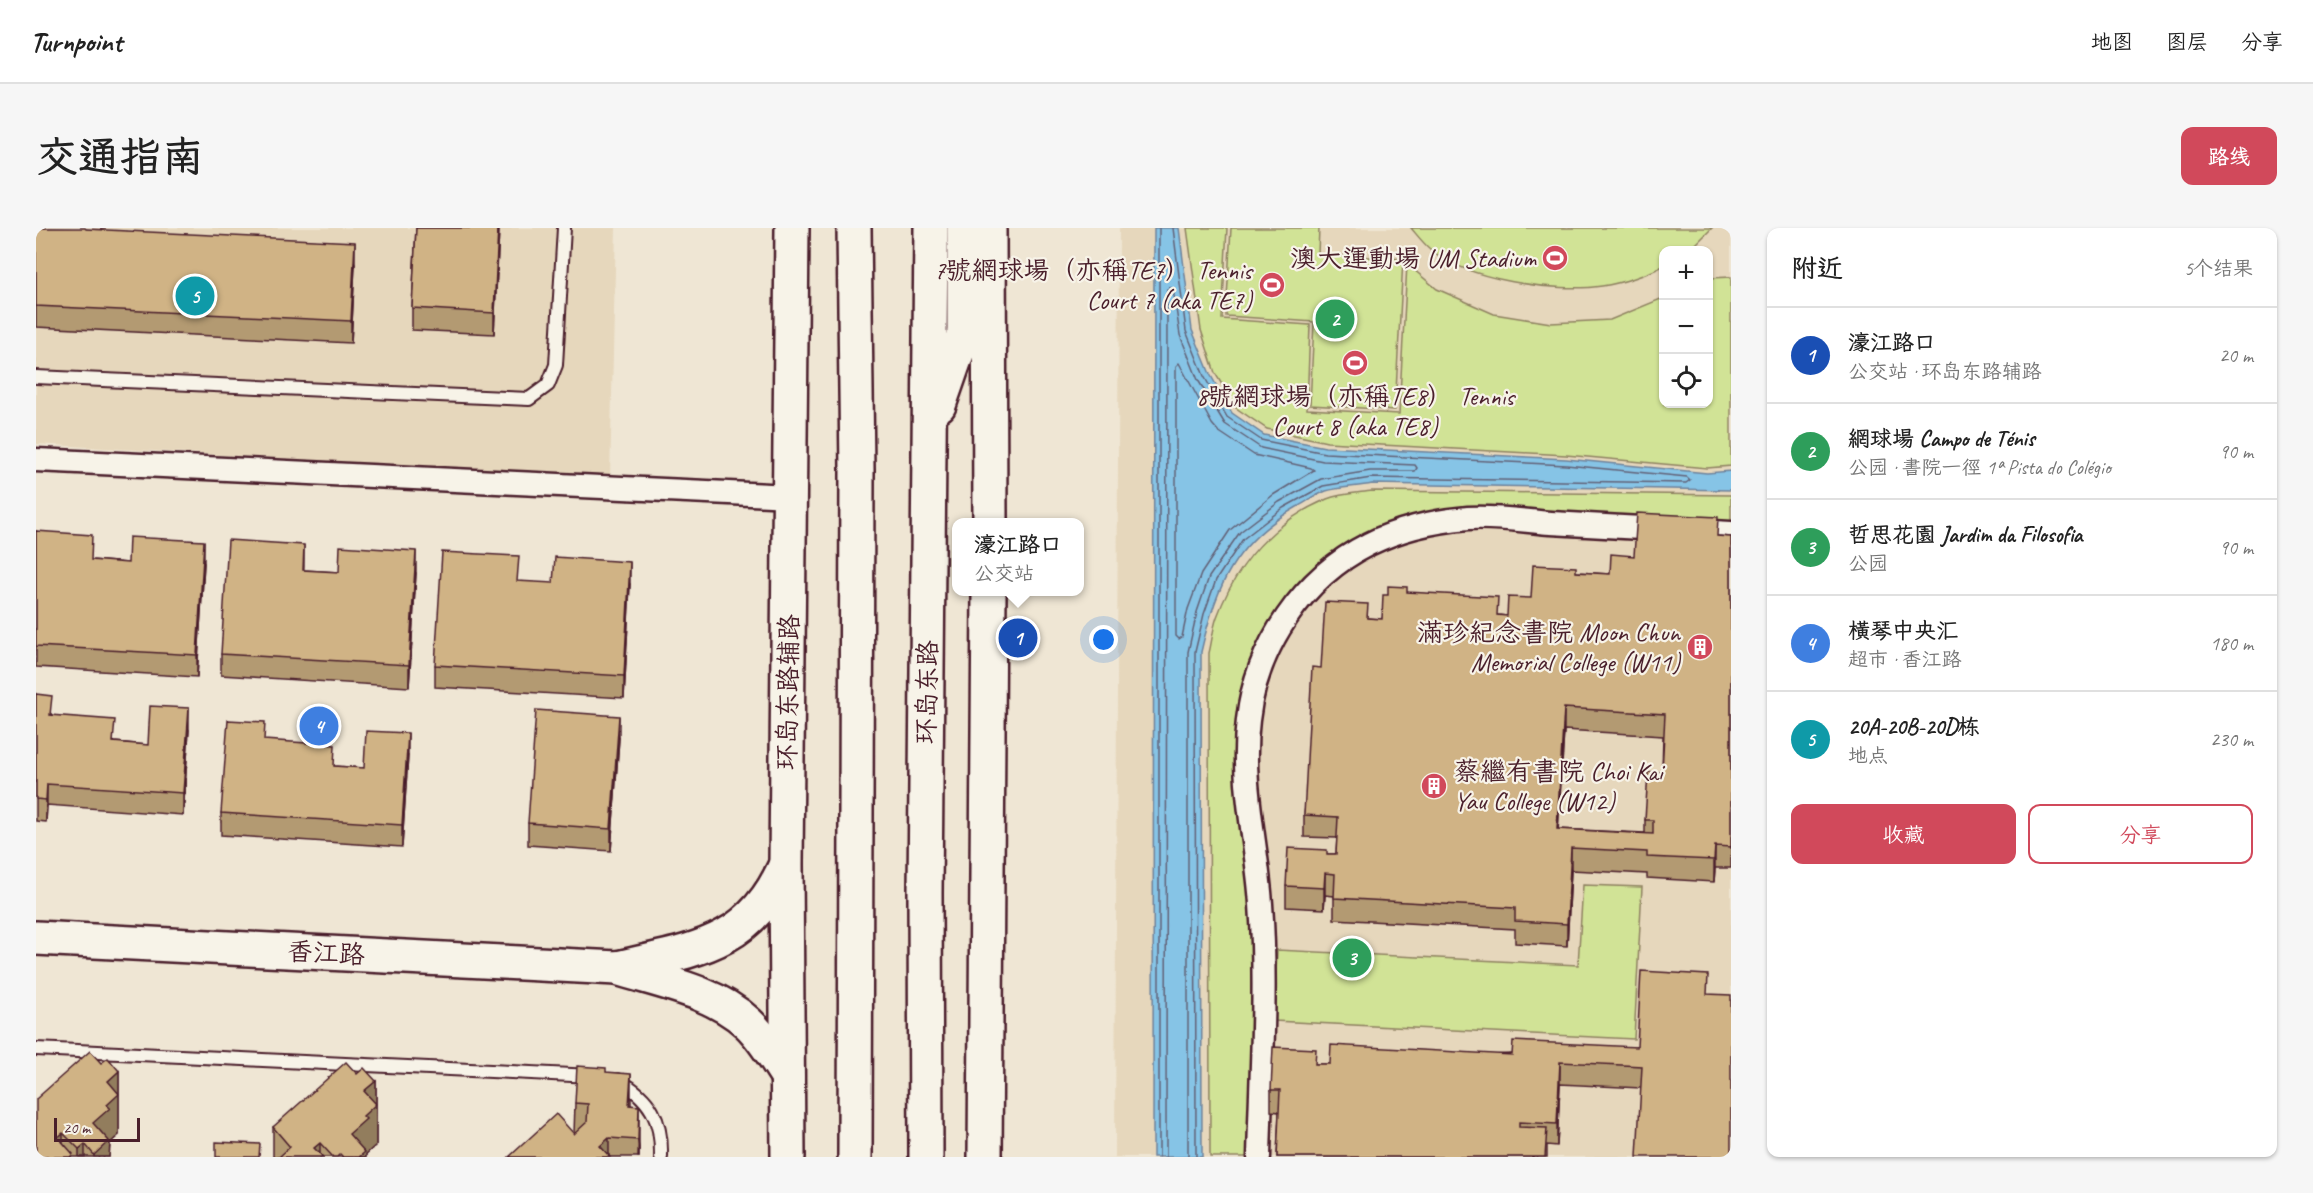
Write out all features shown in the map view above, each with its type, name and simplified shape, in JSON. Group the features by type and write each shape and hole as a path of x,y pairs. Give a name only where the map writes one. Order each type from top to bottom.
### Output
{"main road":[{"name":"环岛东路辅路","path":"788,1157 786,864 792,228"},
{"path":"854,228 855,1157"},
{"name":"环岛东路","path":"926,1157 925,893 930,228"},
{"path":"930,429 964,333 964,228"},
{"path":"989,228 990,518"},
{"path":"986,1157 989,596"},
{"path":"616,968 698,949 736,930 766,901 786,864"},
{"name":"香江路","path":"36,938 616,968"},
{"path":"616,968 693,992 731,1010 763,1039 787,1076"}],"street":[{"path":"36,460 790,496"},
{"path":"1259,1157 1264,1044 1262,941 1257,866 1247,796 1248,720 1254,687 1272,640 1293,608 1321,578 1367,545 1394,534 1427,525 1470,518 1731,533"}],"lane":[{"path":"36,377 529,399 548,385 556,365 564,228"},
{"path":"36,1049 593,1076 619,1081 641,1095 656,1117 661,1142 661,1157"}],"shaded area":[{"path":"36,228 616,228 610,478 36,444"},
{"path":"1119,228 1731,228 1731,1157 1115,1157"}],"green space":[{"path":"1187,228 1227,228 1222,319 1310,325 1307,409 1399,414 1407,264 1437,289 1494,314 1551,323 1610,320 1659,300 1659,408 1713,408 1713,278 1731,277 1731,466 1707,468 1566,455 1327,442 1267,429 1236,408 1215,373 1201,330"},
{"name":"8號網球場（亦稱TE8） Tennis Court 8 (aka TE8)","path":"1231,228 1319,228 1318,254 1403,259 1395,410 1310,405 1314,322 1226,316"},
{"name":"澳大運動場 UM Stadium","path":"1411,228 1712,228 1694,246 1659,246 1659,268 1618,283 1583,288 1537,286 1488,276 1446,260 1422,242"},
{"path":"1372,491 1731,495 1731,526 1426,519 1285,603 1261,637 1239,719 1251,943 1250,1157 1210,1157 1209,653 1214,626 1235,579 1259,546 1274,532 1308,508 1327,499"},
{"path":"1583,885 1642,887 1634,1039 1274,1021 1277,950 1578,965"}],"water":[{"path":"1154,228 1179,228 1192,330 1210,374 1232,413 1264,435 1325,447 1566,459 1707,473 1731,471 1731,490 1372,484 1337,489 1319,494 1297,507 1258,535 1243,551 1222,586 1201,652 1202,1157 1153,1157"}],"building":[{"path":"36,228 85,228 355,242 351,321 36,306"},
{"path":"416,228 498,228 494,313 412,308"},
{"name":"蔡繼有書院 Choi Kai Yau College (W12)","path":"1637,513 1718,517 1717,536 1731,537 1731,847 1715,846 1714,860 1647,857 1647,852 1571,848 1567,924 1515,921 1515,908 1334,898 1335,874 1325,873 1324,888 1286,886 1288,848 1327,850 1327,854 1336,854 1338,817 1304,815 1312,667 1321,668 1325,602 1368,604 1367,618 1382,619 1383,595 1388,595 1388,586 1407,587 1407,592 1498,597 1497,615 1507,616 1508,597 1531,598 1533,565 1576,567 1576,572 1610,574 1611,554 1634,556","holes":["1564,708 1665,714 1662,772 1648,772 1645,820 1653,820 1653,834 1557,829"]},
{"path":"36,531 92,535 91,560 128,563 129,537 204,541 197,655 36,646"},
{"path":"228,540 304,545 303,570 339,572 340,546 416,551 409,665 221,654"},
{"path":"442,552 519,556 517,581 553,583 555,557 630,562 624,676 435,665"},
{"path":"36,694 52,696 50,715 115,720 113,742 148,745 150,706 189,708 183,793 47,784 46,800 36,799"},
{"path":"536,710 619,716 611,829 528,823"},
{"path":"228,720 265,722 264,740 335,745 334,766 364,768 366,731 408,733 402,825 221,813"},
{"path":"1641,971 1708,975 1707,994 1731,995 1731,1157 1637,1157 1642,1066 1560,1062 1557,1124 1519,1122 1519,1127 1547,1128 1545,1157 1277,1157 1280,1090 1271,1090 1273,1047 1316,1049 1315,1064 1330,1064 1331,1045 1512,1055 1513,1041 1637,1047"},
{"path":"90,1051 101,1063 108,1058 119,1071 108,1081 119,1094 107,1105 110,1108 93,1123 109,1141 94,1155 85,1144 79,1149 63,1133 58,1137 73,1154 70,1157 36,1157 36,1099"},
{"path":"346,1062 357,1074 364,1068 376,1081 364,1091 376,1104 363,1116 366,1119 349,1134 365,1152 359,1157 343,1157 340,1154 333,1157 320,1143 314,1148 323,1157 279,1157 290,1147 273,1127"},
{"path":"577,1066 606,1068 606,1072 631,1074 629,1105 639,1106 638,1140 609,1138 600,1146 610,1157 509,1157 556,1114 574,1134 587,1122 588,1104 575,1103"},
{"path":"216,1142 260,1144 259,1157 216,1157"}],"place":[{"name":"澳大運動場 UM Stadium","path":"1555,258"},
{"name":"7號網球場（亦稱TE7） Tennis Court 7 (aka TE7)","path":"1272,285"},
{"name":"20A-20B-20D栋","path":"195,296"},
{"name":"網球場 Campo de Ténis","path":"1335,319"},
{"name":"8號網球場（亦稱TE8） Tennis Court 8 (aka TE8)","path":"1355,363"},
{"name":"濠江路口","path":"1018,638"},
{"name":"滿珍紀念書院 Moon Chun Memorial College (W11)","path":"1700,647"},
{"name":"横琴中央汇","path":"319,726"},
{"name":"蔡繼有書院 Choi Kai Yau College (W12)","path":"1434,786"},
{"name":"哲思花園 Jardim da Filosofia","path":"1352,958"}]}
